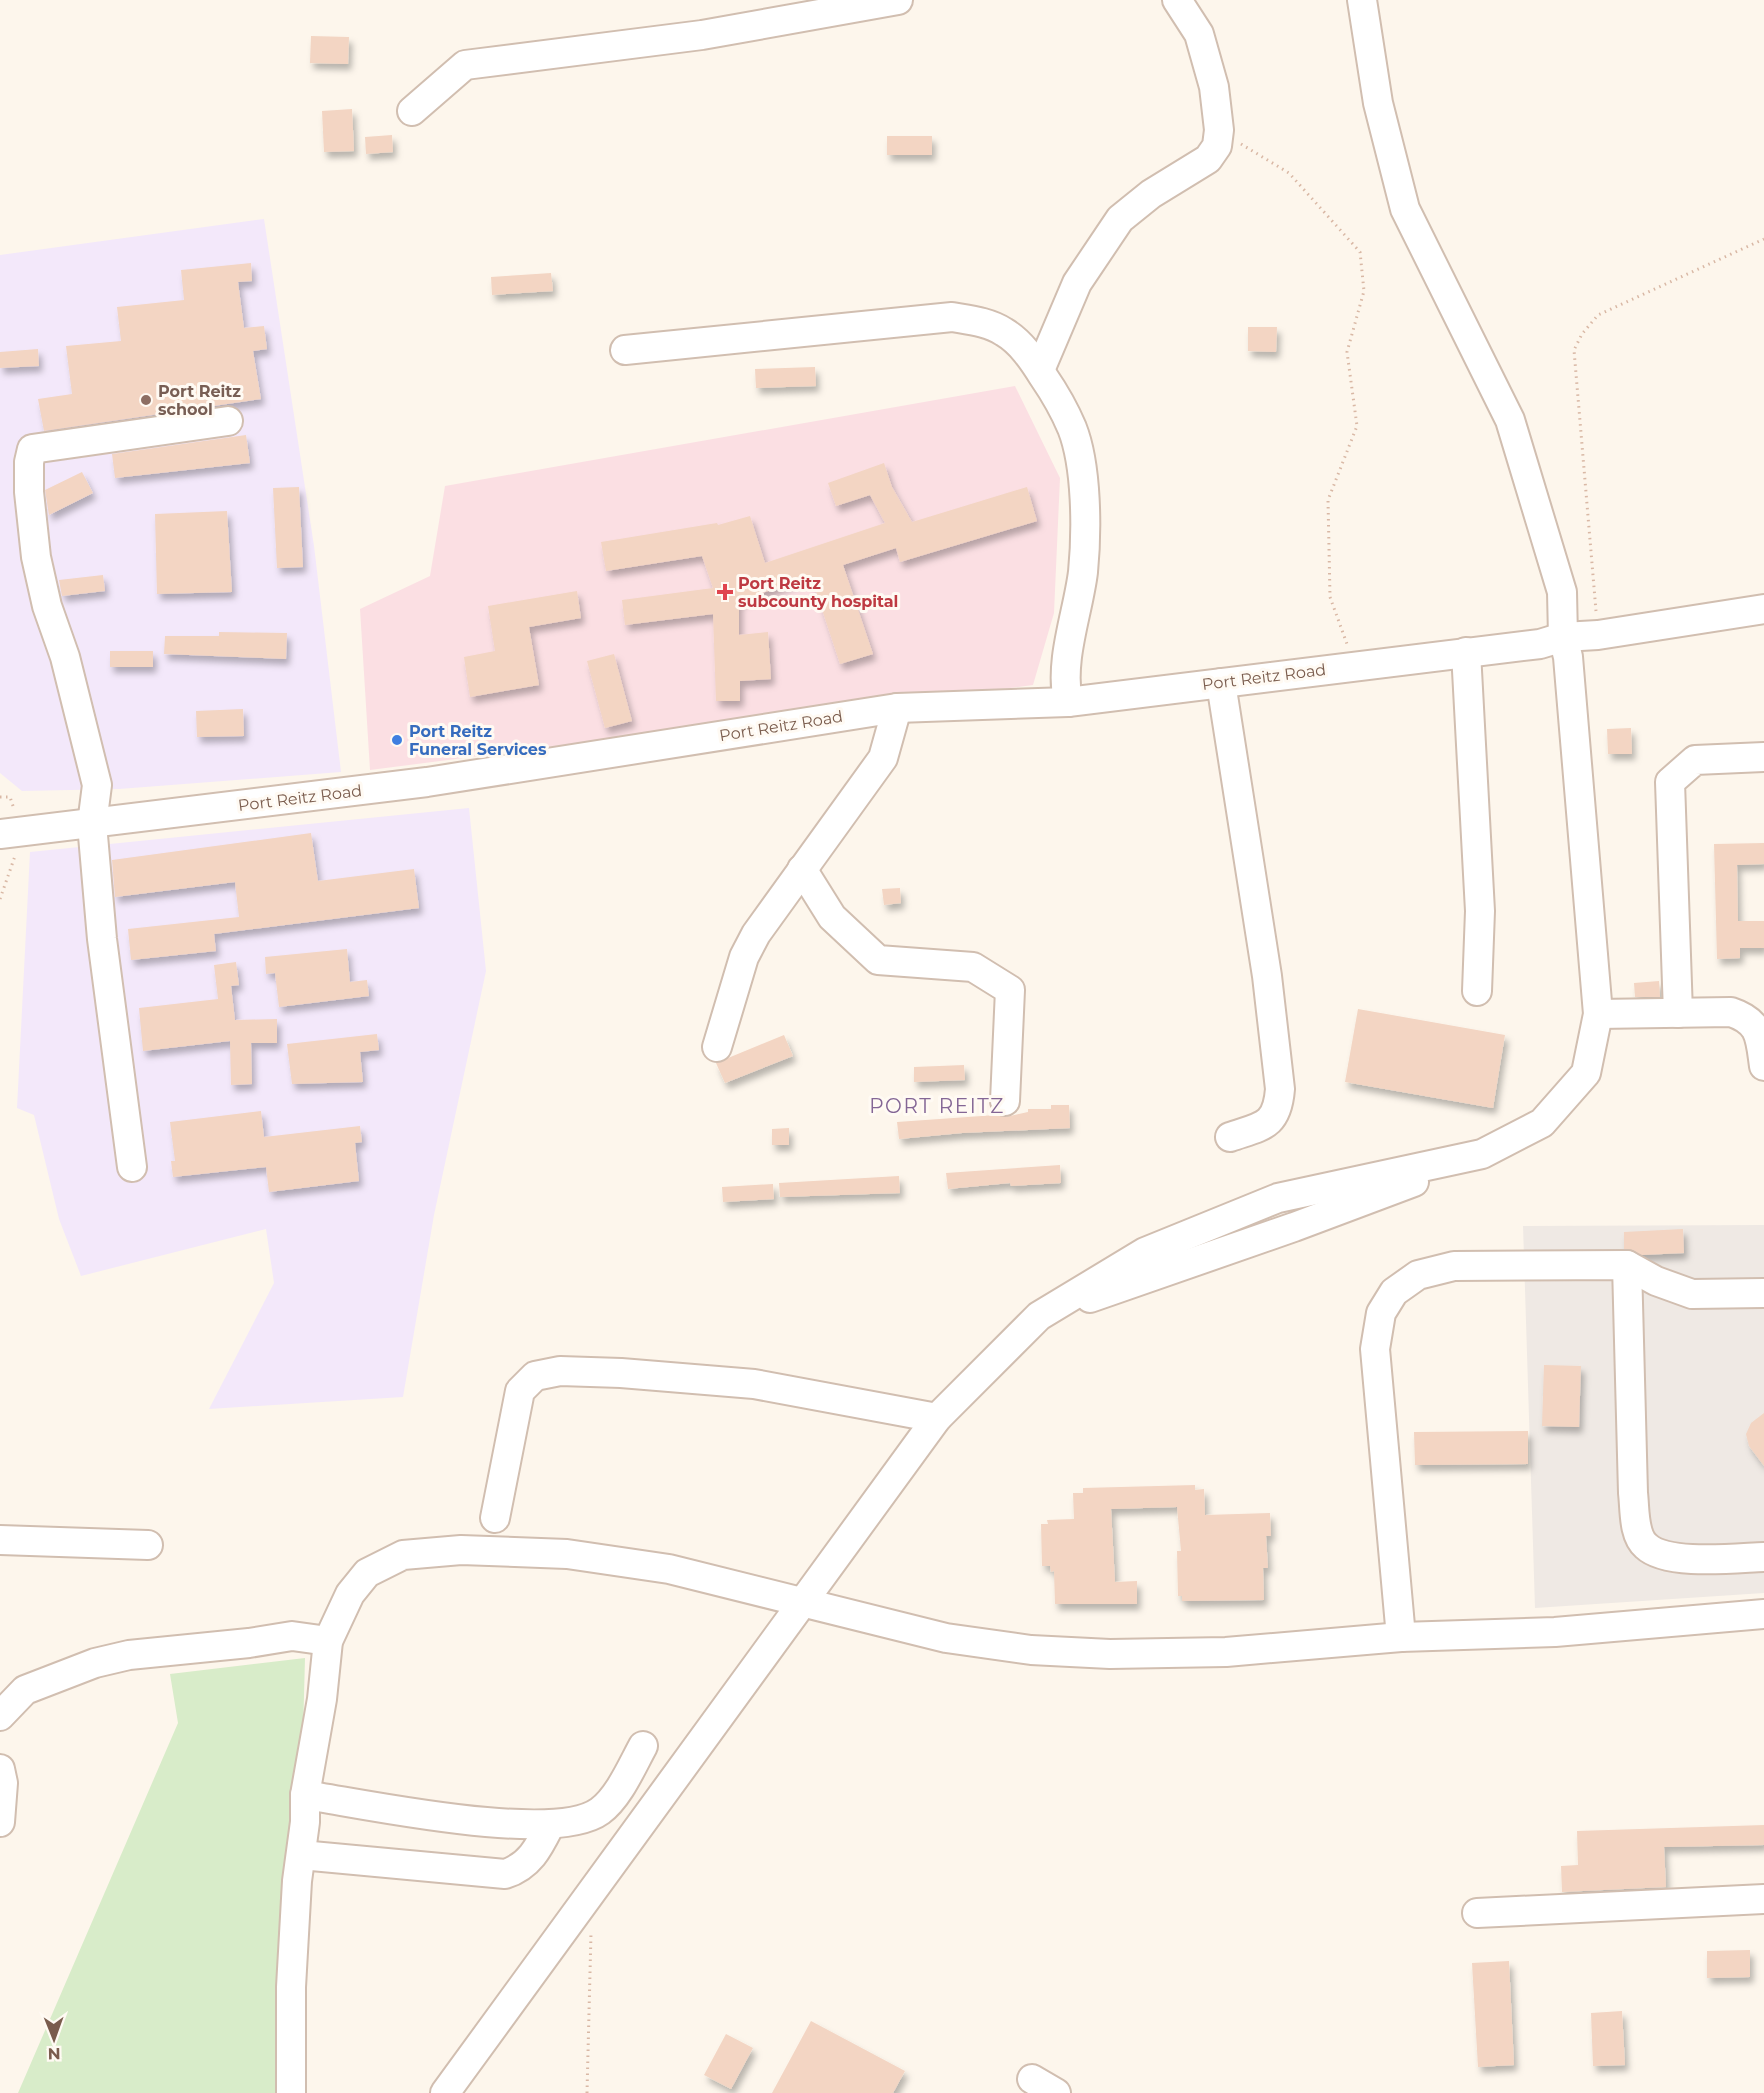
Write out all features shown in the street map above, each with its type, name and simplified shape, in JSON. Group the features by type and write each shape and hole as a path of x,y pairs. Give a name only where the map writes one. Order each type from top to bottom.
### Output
{"street":[{"path":"412,111 465,65 702,35 898,0"},
{"path":"1040,370 1077,283 1120,219 1151,194 1208,159 1217,146 1219,130 1214,87 1199,34 1177,0"},
{"path":"445,2093 937,1418 1039,1316 1145,1252 1278,1198 1482,1154 1542,1123 1586,1073 1598,1014 1568,657 1563,637 1562,592 1510,420 1406,209 1378,103 1362,0"},
{"path":"625,350 952,317 980,322 1004,332 1022,348 1040,370 1061,405 1072,429 1081,473 1085,538 1083,571 1066,670 1068,702"},
{"path":"132,1167 102,939 92,824 97,785 36,557 29,492 29,462 32,449 228,421"},
{"name":"Port Reitz Road","path":"0,834 427,782 897,708 1068,702 1540,644 1563,637 1598,635 1764,609"},
{"path":"1466,652 1480,911 1477,991"},
{"path":"1221,683 1267,976 1280,1089 1279,1106 1273,1119 1265,1126 1230,1137"},
{"path":"717,1047 744,957 773,906 883,758 897,708"},
{"path":"1678,1013 1670,782 1695,760 1764,758"},
{"path":"802,869 832,917 878,960 973,967 1010,990 1005,1101"},
{"path":"1598,1014 1731,1012 1746,1017 1759,1032 1764,1066"},
{"path":"1627,1264 1633,1493 1637,1530 1645,1546 1662,1556 1718,1559 1764,1557"},
{"path":"1401,1637 1375,1349 1381,1313 1394,1292 1418,1275 1454,1266 1627,1264 1656,1281 1692,1294 1764,1293"},
{"path":"495,1518 520,1391 535,1376 560,1371 621,1373 754,1384 937,1418"},
{"path":"0,1540 148,1545"},
{"path":"291,2093 291,1987 297,1881 305,1795 322,1699 328,1641 350,1594 367,1573 403,1556 428,1551 497,1550 567,1554 669,1569 734,1584 800,1604 946,1638 1031,1650 1160,1655 1401,1637 1555,1632 1764,1614"},
{"path":"0,1716 25,1690 95,1663 129,1655 249,1643 292,1636 328,1641"},
{"path":"305,1795 485,1821 550,1825 586,1818 601,1810 643,1746"},
{"path":"0,1769 3,1783 0,1822"},
{"path":"301,1855 505,1874 518,1870 527,1862 550,1825"},
{"path":"1477,1913 1764,1899"},
{"path":"1032,2079 1056,2093"}],"path":[{"path":"1219,130 1289,173 1360,252 1364,291 1347,352 1358,426 1328,500 1330,597 1352,666"},
{"path":"1598,635 1574,350 1582,334 1598,315 1764,239"},
{"path":"585,1899 591,1926 587,2093"}],"shaded area":[{"name":"Port Reitz school","path":"264,219 314,546 341,772 119,789 22,791 0,773 0,255"},
{"name":"Port Reitz subcounty hospital","path":"1015,386 1060,478 1054,613 1033,685 370,770 360,609 430,576 445,486"},
{"path":"469,808 486,971 434,1215 403,1397 209,1409 274,1283 266,1229 81,1276 59,1219 34,1115 17,1108 30,852"},
{"path":"1764,1225 1764,1593 1535,1608 1523,1226"}],"green space":[{"path":"305,1658 301,1809 280,2093 18,2093 178,1723 170,1674"}],"building":[{"path":"311,36 349,37 348,64 310,63"},
{"path":"352,109 354,151 324,152 322,111"},
{"path":"392,135 393,152 366,154 365,137"},
{"path":"887,136 932,136 932,155 887,155"},
{"path":"251,263 252,281 238,282 244,328 264,326 267,349 253,351 261,399 44,431 38,399 72,394 66,346 121,341 117,307 184,300 181,270"},
{"path":"551,273 553,291 492,295 491,277"},
{"path":"1248,327 1277,327 1276,352 1248,351"},
{"path":"38,349 39,366 0,368 0,352"},
{"path":"815,367 816,386 756,388 755,369"},
{"path":"246,435 250,463 115,478 112,454"},
{"path":"884,463 892,487 912,522 1027,487 1037,521 900,562 896,548 843,565 873,654 840,664 811,576 739,601 739,635 768,632 771,679 740,681 740,701 716,701 713,614 625,625 622,600 713,588 702,556 606,571 601,542 717,523 718,525 750,516 765,563 885,523 870,495 836,506 828,483"},
{"path":"82,472 93,493 49,515 45,490"},
{"path":"299,487 303,567 277,568 273,488"},
{"path":"227,511 232,592 157,594 155,514"},
{"path":"103,575 105,591 62,596 59,580"},
{"path":"577,591 581,618 529,627 539,685 470,697 464,657 495,651 488,606"},
{"path":"219,632 287,633 286,659 164,654 165,636 219,636"},
{"path":"110,651 153,651 153,667 110,667"},
{"path":"614,654 632,721 605,728 587,661"},
{"path":"243,709 244,736 197,737 196,711"},
{"path":"1631,728 1632,754 1608,754 1607,729"},
{"path":"311,833 318,881 414,869 419,908 214,934 216,951 131,960 128,929 239,917 235,882 115,897 112,860"},
{"path":"1764,843 1764,864 1737,865 1738,921 1764,921 1764,948 1740,948 1740,958 1717,959 1714,844"},
{"path":"900,888 901,903 884,905 882,889"},
{"path":"347,949 350,982 367,980 369,996 279,1007 275,973 266,974 265,957"},
{"path":"236,962 239,985 231,986 235,1020 277,1019 277,1043 251,1043 252,1084 231,1085 230,1041 143,1051 139,1008 218,999 214,965"},
{"path":"1659,981 1660,997 1635,997 1634,983"},
{"path":"1358,1009 1505,1035 1493,1108 1345,1082"},
{"path":"377,1034 379,1050 360,1052 363,1082 292,1084 287,1044"},
{"path":"784,1035 793,1056 725,1083 716,1063"},
{"path":"964,1065 965,1080 914,1082 914,1067"},
{"path":"1051,1105 1069,1105 1070,1128 962,1133 899,1139 897,1122 996,1115 1005,1117 1028,1112 1028,1109 1051,1109"},
{"path":"261,1111 264,1137 360,1126 362,1142 355,1143 359,1181 269,1192 266,1167 173,1177 171,1161 175,1161 170,1122"},
{"path":"789,1128 789,1145 772,1145 772,1129"},
{"path":"1060,1165 1061,1183 1011,1186 1010,1183 948,1189 946,1173"},
{"path":"899,1176 900,1193 780,1197 779,1183"},
{"path":"773,1184 774,1199 723,1202 722,1187"},
{"path":"1683,1229 1684,1253 1642,1255 1624,1249 1624,1232"},
{"path":"1544,1365 1581,1366 1579,1427 1542,1426"},
{"path":"1764,1413 1764,1466 1749,1446 1746,1434 1751,1423"},
{"path":"1528,1431 1528,1464 1415,1465 1414,1432"},
{"path":"1195,1485 1195,1490 1204,1489 1205,1515 1270,1513 1271,1536 1266,1536 1268,1568 1263,1568 1264,1600 1182,1601 1182,1596 1178,1596 1177,1551 1181,1551 1177,1507 1111,1509 1115,1582 1137,1581 1137,1604 1055,1604 1054,1571 1051,1572 1050,1566 1042,1566 1041,1524 1048,1524 1047,1520 1074,1519 1073,1493 1083,1493 1083,1488"},
{"path":"1764,1825 1764,1845 1664,1847 1666,1887 1562,1892 1561,1866 1578,1865 1577,1831"},
{"path":"1750,1950 1750,1977 1707,1978 1707,1951"},
{"path":"1509,1961 1514,2065 1478,2067 1472,1963"},
{"path":"1622,2011 1625,2065 1593,2066 1591,2013"},
{"path":"811,2021 905,2071 893,2093 772,2093"},
{"path":"726,2034 753,2048 731,2089 704,2075"}],"place":[{"name":"Port Reitz school","path":"146,400"},
{"name":"Port Reitz subcounty hospital","path":"725,592"},
{"name":"Port Reitz Funeral Services","path":"397,740"}],"district":[{"name":"PORT REITZ","path":"937,1106"}]}
